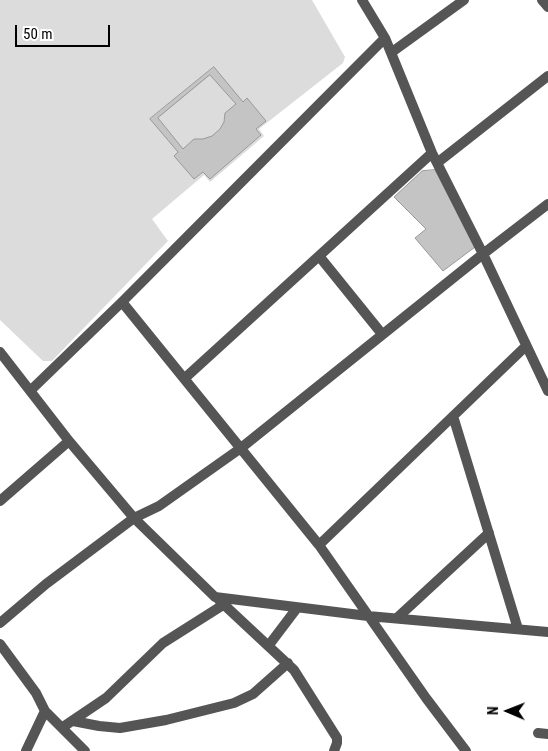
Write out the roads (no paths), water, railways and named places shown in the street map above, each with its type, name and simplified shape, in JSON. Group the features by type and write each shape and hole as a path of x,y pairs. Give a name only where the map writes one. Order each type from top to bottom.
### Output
{"street":[{"path":"362,0 392,52 437,164 483,254 548,391"},
{"path":"392,52 464,0"},
{"path":"542,0 548,7"},
{"path":"31,390 122,302 385,38"},
{"path":"437,164 548,76"},
{"path":"185,378 432,153"},
{"path":"0,623 46,584 134,518 159,506 241,448 483,254 546,209"},
{"path":"319,256 382,334"},
{"path":"122,302 319,545 426,698 466,751"},
{"path":"319,545 526,346"},
{"path":"0,352 31,390 68,441 134,518 223,605 288,663 306,687 337,738 334,751"},
{"path":"454,416 518,629"},
{"path":"0,502 68,441"},
{"path":"397,618 489,533"},
{"path":"215,597 368,616 548,632"},
{"path":"63,728 106,698 163,643 223,605"},
{"path":"269,645 298,608"},
{"path":"0,644 36,693 45,711 85,751"},
{"path":"73,721 120,728 166,720 234,703 253,694 288,663"},
{"path":"26,751 45,711"}]}
